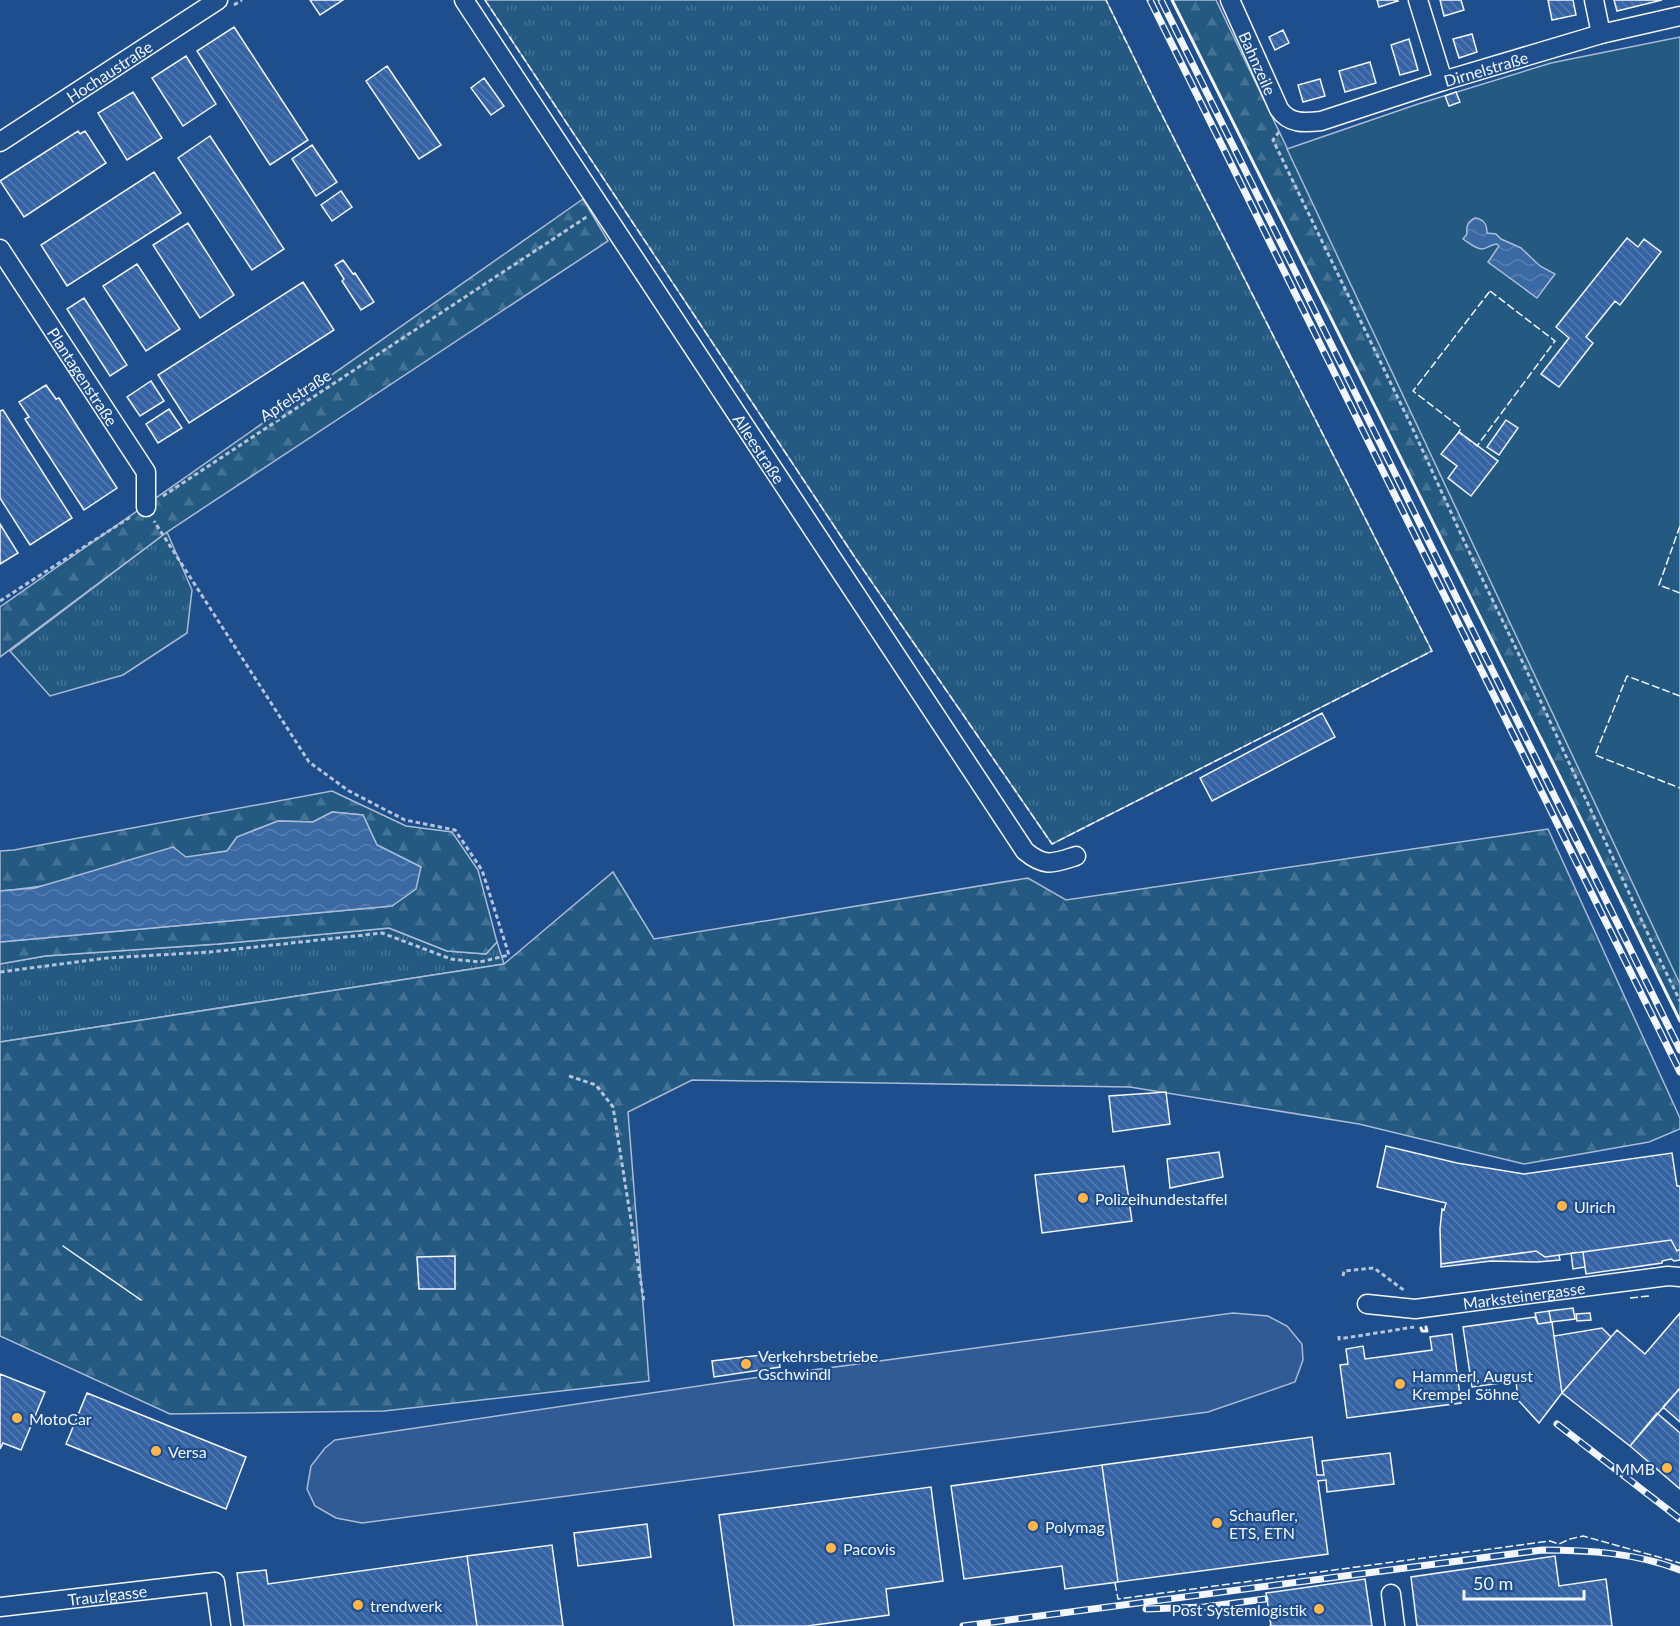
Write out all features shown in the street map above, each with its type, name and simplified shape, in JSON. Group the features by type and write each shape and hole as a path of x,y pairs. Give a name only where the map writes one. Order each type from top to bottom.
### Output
{"street":[{"name":"Hochaustraße","path":"0,142 218,0"},
{"name":"Alleestraße","path":"464,0 1025,851 1034,858 1051,864 1076,856"},
{"name":"Bahnzeile","path":"1230,0 1279,109 1291,120"},
{"path":"1418,0 1443,81"},
{"path":"1594,0 1601,34"},
{"name":"Dirnelstraße","path":"1291,120 1303,123 1321,121 1443,81 1601,34 1680,16"},
{"name":"Plantagenstraße","path":"0,249 146,472 146,507"},
{"name":"Marksteinergasse","path":"1367,1304 1415,1309 1680,1276"},
{"name":"Trauzlgasse","path":"0,1607 215,1582 221,1626"},
{"path":"1391,1594 1395,1626"}],"path":[{"path":"1291,120 1273,140 1524,664 1680,1001"},
{"name":"Apfelstraße","path":"0,601 602,208"},
{"path":"0,972 107,958 210,952 382,933 451,959 480,962 509,955 482,870 455,830 405,820 349,791 309,762 146,507"},
{"path":"569,1076 596,1085 613,1107 644,1302"}],"green space":[{"path":"485,0 1106,0 1432,651 1052,844 858,562"},
{"path":"1172,0 1216,0 1673,953 1680,972 1680,1021 1562,781"},
{"path":"1680,37 1680,984 1287,149 1418,104 1551,63"},
{"path":"583,199 608,241 167,532 0,657 0,607"},
{"path":"167,532 192,590 187,633 123,675 50,696 10,651"},
{"path":"332,791 406,826 452,832 478,870 497,942 486,954 447,951 389,928 218,944 45,956 0,964 0,942 392,906 421,867 377,845 363,815 332,812 313,822 278,821 237,837 227,851 57,884 0,891 0,851"},
{"path":"1548,829 1680,1118 1680,1129 1649,1142 1524,1164 1359,1124 1130,1087 692,1080 628,1112 649,1381 384,1411 170,1414 0,1336 0,1042 504,964 613,872 654,939 1028,878 1066,900"},
{"path":"389,928 447,951 486,954 497,942 504,964 0,1042 0,964 45,956 218,944"}],"shaded area":[{"path":"1233,1313 1268,1316 1287,1326 1302,1344 1303,1360 1295,1382 1208,1412 362,1523 336,1518 315,1506 307,1489 311,1466 325,1448 335,1440 739,1380"}],"water":[{"path":"1475,218 1484,222 1487,233 1496,234 1501,239 1521,248 1540,266 1555,274 1537,298 1488,262 1499,246 1497,244 1479,249 1463,239 1467,234 1468,224"},
{"path":"332,812 363,815 377,845 421,867 416,889 392,906 0,942 0,891 35,888 173,847 186,857 227,851 237,837 278,821 313,822"}],"building":[{"path":"310,0 343,0 320,15"},
{"path":"1377,0 1397,0 1398,1 1379,7"},
{"path":"1440,0 1461,0 1464,10 1444,16"},
{"path":"1548,0 1573,0 1576,15 1552,20"},
{"path":"1614,0 1662,0 1617,11"},
{"path":"234,27 308,140 270,165 197,51"},
{"path":"1283,30 1289,43 1275,50 1269,37"},
{"path":"1472,34 1477,52 1459,58 1453,39"},
{"path":"1409,39 1418,70 1400,75 1391,45"},
{"path":"186,56 216,104 183,126 152,78"},
{"path":"1370,62 1376,83 1345,92 1339,71"},
{"path":"387,66 441,145 419,159 366,81"},
{"path":"484,78 504,106 491,115 471,88"},
{"path":"1320,79 1325,96 1303,102 1298,85"},
{"path":"133,92 162,138 127,160 98,113"},
{"path":"1456,92 1460,102 1449,106 1445,96"},
{"path":"78,131 80,134 85,131 106,163 24,217 0,181"},
{"path":"210,136 284,249 252,270 178,158"},
{"path":"312,145 337,182 316,196 292,159"},
{"path":"154,172 181,213 67,286 41,245"},
{"path":"341,191 352,207 332,221 321,205"},
{"path":"188,223 234,295 200,318 153,245"},
{"path":"1627,238 1638,247 1644,239 1661,252 1620,305 1615,301 1586,337 1593,343 1559,387 1541,374 1569,338 1556,327"},
{"path":"343,260 353,274 355,273 374,302 361,310 342,281 344,279 335,265"},
{"path":"137,264 180,329 146,351 103,286"},
{"path":"303,282 334,330 189,423 158,375"},
{"path":"84,298 127,365 110,376 67,309"},
{"path":"151,381 164,401 140,416 127,397"},
{"path":"46,385 56,399 59,398 117,488 84,510 25,419 29,417 19,402"},
{"path":"169,409 182,428 158,443 146,424"},
{"path":"3,410 72,518 30,545 0,498 0,411"},
{"path":"1506,420 1518,428 1499,455 1487,447"},
{"path":"1459,432 1498,461 1471,496 1448,478 1457,466 1441,454"},
{"path":"0,524 18,553 0,564"},
{"path":"1322,713 1335,737 1212,801 1200,778"},
{"path":"1166,1092 1170,1124 1113,1132 1109,1096"},
{"name":"Ulrich","path":"1386,1146 1457,1163 1524,1174 1672,1153 1677,1186 1680,1186 1680,1249 1677,1251 1671,1240 1545,1257 1536,1251 1441,1264 1440,1229 1442,1209 1444,1210 1446,1203 1377,1187"},
{"path":"1219,1152 1223,1177 1170,1188 1167,1159"},
{"name":"Polizeihundestaffel","path":"1124,1166 1132,1221 1042,1233 1035,1175"},
{"path":"1671,1240 1677,1251 1680,1249 1680,1260 1671,1259 1662,1261 1662,1263 1586,1274 1583,1252"},
{"path":"1536,1251 1545,1257 1559,1255 1560,1260 1491,1261 1441,1267 1441,1264"},
{"path":"1583,1252 1585,1267 1573,1269 1571,1253"},
{"path":"455,1256 455,1289 419,1289 417,1257"},
{"path":"1573,1308 1575,1319 1551,1322 1549,1311"},
{"path":"1549,1311 1551,1322 1538,1324 1535,1313"},
{"path":"1590,1313 1591,1320 1577,1321 1576,1314"},
{"path":"1680,1313 1680,1388 1630,1446 1562,1393 1617,1330 1645,1354"},
{"path":"1535,1317 1538,1324 1552,1322 1562,1393 1539,1423 1518,1400 1516,1381 1472,1387 1463,1327"},
{"path":"1602,1328 1611,1337 1562,1393 1554,1336"},
{"name":"Hammerl, August Krempel Söhne","path":"1452,1334 1461,1403 1347,1418 1340,1365 1348,1364 1346,1349 1363,1346 1365,1359 1432,1350 1430,1337"},
{"name":"Verkehrsbetriebe Gschwindl","path":"778,1353 780,1367 714,1377 712,1361"},
{"name":"MotoCar","path":"0,1374 45,1392 21,1450 3,1443 0,1449"},
{"path":"1680,1388 1680,1422 1663,1407"},
{"name":"Versa","path":"87,1393 246,1457 226,1509 66,1444"},
{"name":"MMB","path":"1657,1413 1680,1433 1680,1489 1630,1446"},
{"name":"Schaufler, ETS, ETN","path":"1312,1437 1317,1475 1324,1475 1322,1461 1390,1453 1394,1484 1327,1492 1326,1480 1318,1481 1328,1554 1118,1582 1102,1465"},
{"name":"Polymag","path":"1102,1465 1118,1582 1065,1589 1062,1566 964,1579 951,1486"},
{"name":"Pacovis","path":"931,1487 943,1581 886,1589 889,1615 807,1626 734,1626 719,1515"},
{"path":"647,1524 651,1557 578,1566 574,1533"},
{"path":"552,1545 563,1626 477,1626 467,1556"},
{"name":"trendwerk","path":"467,1556 477,1626 244,1626 237,1573 266,1570 268,1584"},
{"path":"1555,1556 1559,1586 1606,1579 1612,1626 1417,1626 1411,1577"},
{"name":"Post Systemlogistik","path":"1365,1579 1372,1626 1271,1626 1266,1593"}],"tram line":[{"path":"63,1246 141,1300"}],"railway":[{"path":"1150,0 1680,1072"},
{"path":"1161,0 1680,1050"},
{"path":"1557,1424 1680,1519"},
{"path":"963,1626 1542,1550 1629,1556 1680,1570"},
{"path":"1146,1609 1204,1607 1265,1599"}],"fence":[{"path":"485,0 858,562 1052,844 1432,651 1106,0"},
{"path":"1490,291 1555,341 1477,446 1459,432 1461,428 1413,391 1490,291"},
{"path":"1680,526 1659,585 1680,593"},
{"path":"1680,696 1627,676 1595,755 1680,788"},
{"path":"1630,1298 1649,1296"},
{"path":"1115,1583 1118,1599 1550,1541 1559,1544 1583,1536 1680,1563"}],"wall":[{"path":"1172,0 1680,1021"},
{"path":"1421,1328 1422,1331 1427,1331 1426,1327"}],"place":[{"name":"Polizeihundestaffel","path":"1083,1198"},
{"name":"Ulrich","path":"1562,1206"},
{"name":"Verkehrsbetriebe Gschwindl","path":"746,1364"},
{"name":"Hammerl, August Krempel Söhne","path":"1400,1384"},
{"name":"MotoCar","path":"17,1418"},
{"name":"Versa","path":"156,1451"},
{"name":"MMB","path":"1667,1468"},
{"name":"Schaufler, ETS, ETN","path":"1217,1523"},
{"name":"Polymag","path":"1033,1526"},
{"name":"Pacovis","path":"831,1548"},
{"name":"trendwerk","path":"358,1605"},
{"name":"Post Systemlogistik","path":"1319,1609"}]}
